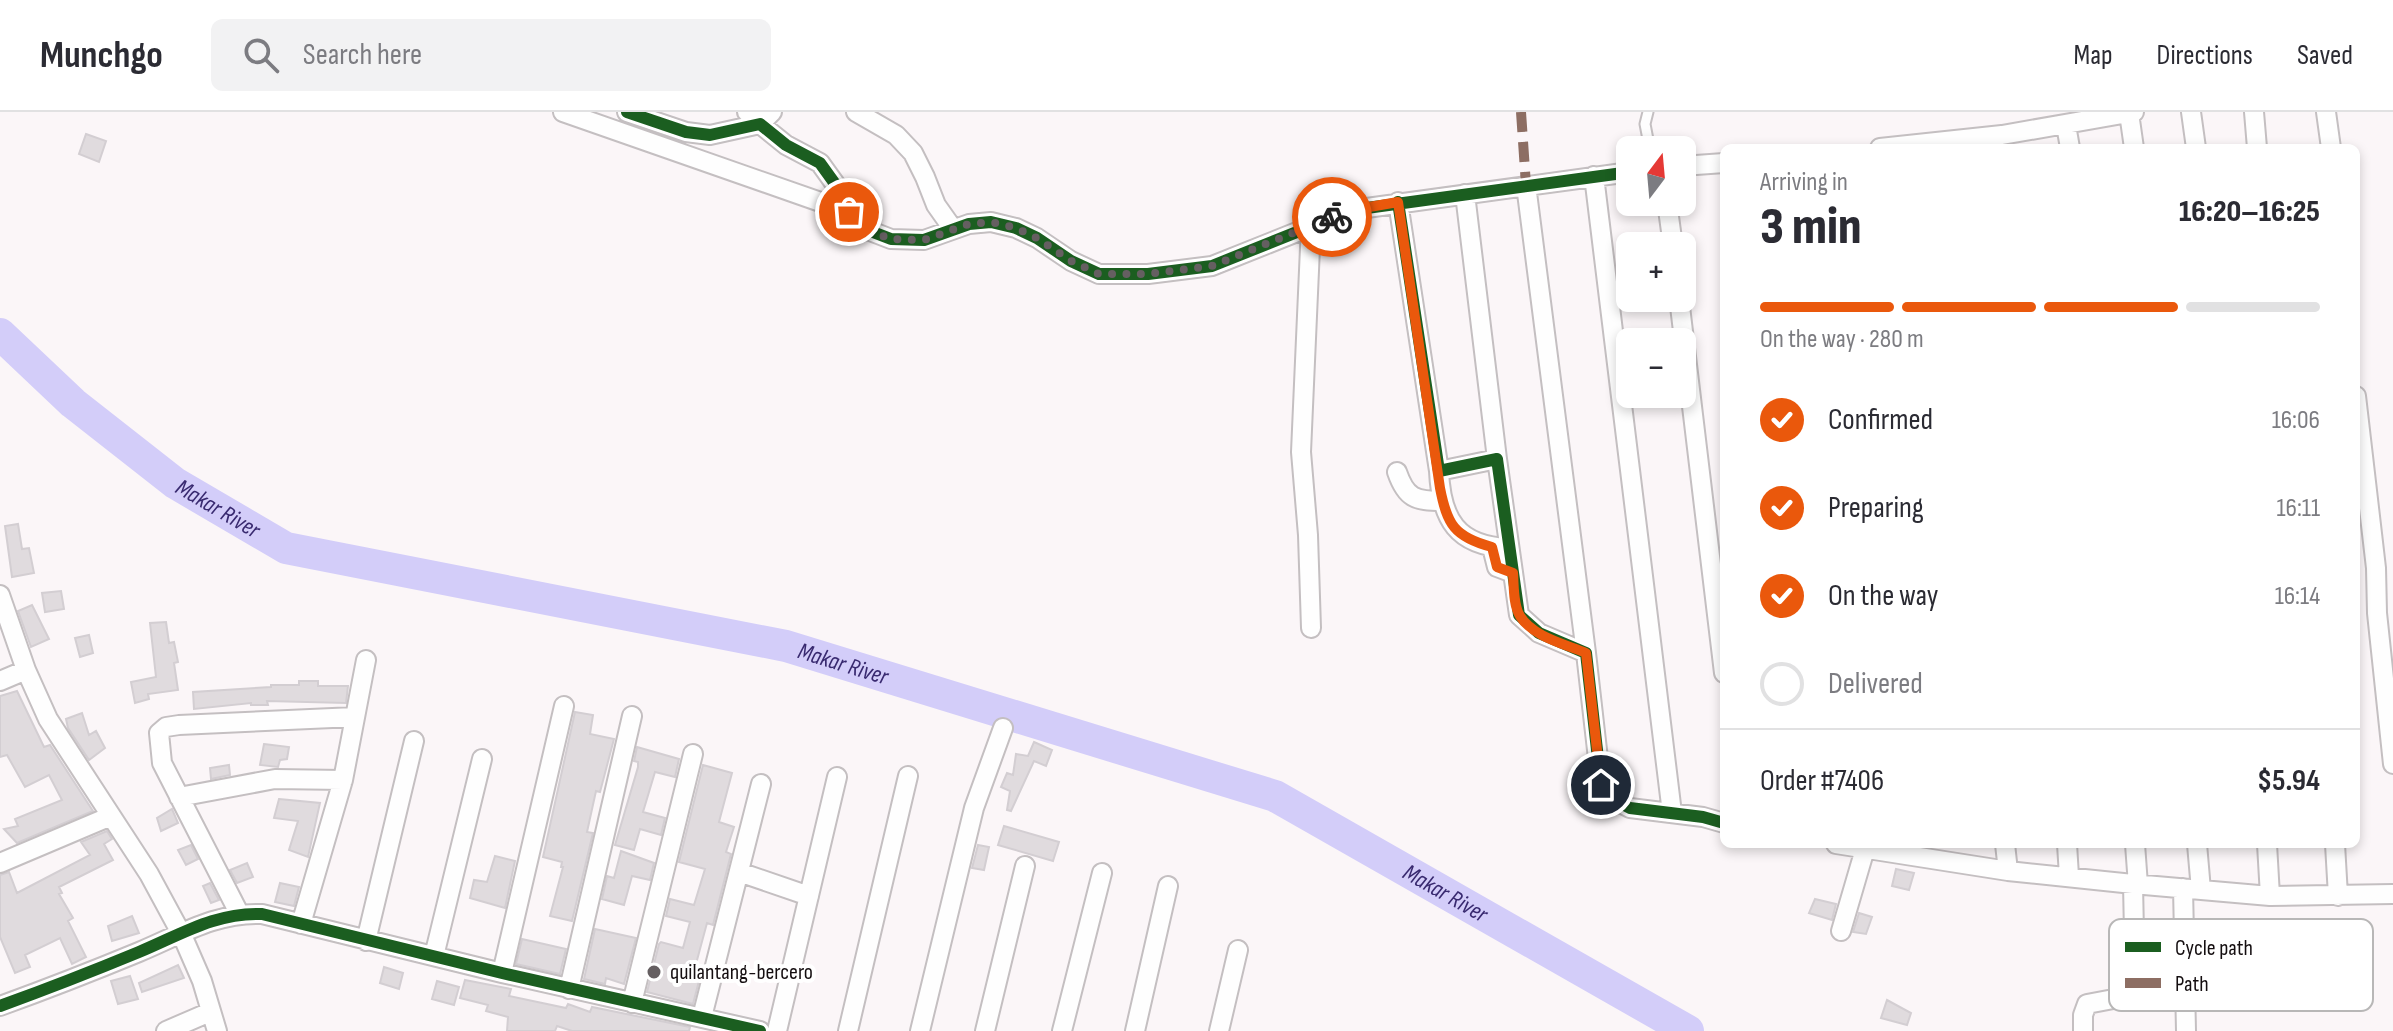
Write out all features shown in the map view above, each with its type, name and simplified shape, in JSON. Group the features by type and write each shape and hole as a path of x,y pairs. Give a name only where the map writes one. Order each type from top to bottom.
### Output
{"street":[{"path":"563,112 849,212"},
{"path":"627,112 686,132 710,135 759,116 786,145 820,163 838,188 849,212 865,229 891,239 924,240 969,224 991,222 1016,228 1037,238 1071,261 1099,274 1148,274 1212,266 1352,210 1616,174"},
{"path":"856,112 896,135 913,153 936,205 953,229"},
{"path":"1935,144 2003,142 2131,112 2134,144"},
{"path":"2191,112 2195,144"},
{"path":"2254,112 2257,144"},
{"path":"2326,112 2330,144"},
{"path":"2066,125 2069,144"},
{"path":"1696,165 1720,163"},
{"path":"1594,176 1672,813"},
{"path":"1526,185 1601,785 1611,798 1630,808 1720,822"},
{"path":"1465,194 1497,459 1500,548 1513,573 1519,615 1539,633 1586,653"},
{"path":"1398,202 1442,501 1448,520 1461,534 1500,548"},
{"path":"1311,225 1301,452 1311,628"},
{"path":"1681,312 1720,640"},
{"path":"2360,430 2393,764"},
{"path":"1439,471 1497,459"},
{"path":"1397,472 1403,489 1410,496 1426,501 1442,501"},
{"path":"0,595 26,670 48,719 149,874 182,935 202,981 217,1031"},
{"path":"301,924 343,780 366,660"},
{"path":"0,681 26,670"},
{"path":"502,973 564,706"},
{"path":"569,989 632,716"},
{"path":"239,913 162,763 159,733 166,727 355,717"},
{"path":"920,1031 974,808 1003,728"},
{"path":"366,941 414,741"},
{"path":"632,1003 693,754"},
{"path":"434,956 482,759"},
{"path":"848,1031 908,776"},
{"path":"777,1031 837,777"},
{"path":"179,797 275,779 343,780"},
{"path":"702,1017 761,784"},
{"path":"0,863 111,816"},
{"path":"1841,931 1869,848 1944,853 2008,871 2270,896 2393,894"},
{"path":"2005,848 2008,871"},
{"path":"2067,848 2069,876"},
{"path":"2135,848 2135,919"},
{"path":"2191,919 2197,848"},
{"path":"2267,848 2270,896"},
{"path":"2335,848 2338,896"},
{"path":"985,1031 1025,866"},
{"path":"739,872 809,896"},
{"path":"1062,1031 1102,873"},
{"path":"1135,1031 1168,886"},
{"path":"0,1006 182,935 215,918 239,913 262,914 569,989 760,1031"},
{"path":"1219,1031 1238,950"},
{"path":"2083,1031 2087,1004 2109,1000"},
{"path":"2186,1031 2187,1011"},
{"path":"166,1031 210,1012"}],"lane":[{"path":"1647,136 1645,124 1648,112"}],"building":[{"path":"86,134 106,141 99,162 79,154"},
{"path":"18,524 22,549 29,548 34,573 12,577 5,526"},
{"path":"61,591 64,609 45,612 42,593"},
{"path":"32,605 49,639 31,647 18,611"},
{"path":"166,622 169,643 174,642 178,662 174,663 178,690 148,694 149,699 135,703 131,682 156,677 150,623"},
{"path":"89,635 93,653 80,657 75,638"},
{"path":"299,681 318,681 318,686 348,686 346,703 267,701 268,705 251,703 194,709 193,692 299,685"},
{"path":"17,691 44,747 50,745 93,811 17,843 4,829 18,826 15,819 62,800 49,775 25,787 7,755 0,757 0,696"},
{"path":"575,712 593,715 590,734 614,739 600,792 596,791 587,832 593,833 572,921 550,916 563,867 562,862 543,857"},
{"path":"82,713 89,735 96,731 105,748 89,760 68,728 66,719"},
{"path":"1034,742 1052,750 1046,766 1034,761 1011,811 1007,810 1010,791 1001,787 1007,773 1013,775 1016,754 1028,756"},
{"path":"264,744 289,747 287,759 280,760 278,767 260,765"},
{"path":"637,747 679,759 675,777 655,772 643,812 665,818 661,835 640,829 634,850 615,845 638,767 638,762 634,761"},
{"path":"229,765 230,775 211,779 210,768"},
{"path":"703,765 732,773 719,822 734,827 726,852 731,854 713,925 707,923 693,975 700,977 693,1004 647,992 659,944 683,948 690,922 666,916 670,899 694,905 705,869 679,862"},
{"path":"279,799 320,803 308,857 289,850 298,821 274,818"},
{"path":"172,809 178,823 161,831 157,818"},
{"path":"1004,826 1059,842 1053,861 998,845"},
{"path":"107,831 112,839 104,844 113,860 59,887 62,893 59,894 73,918 68,921 86,957 72,964 60,938 25,955 30,967 15,973 0,937 0,875 9,872 17,893 90,855 81,842"},
{"path":"191,845 198,859 186,865 178,850"},
{"path":"978,845 989,847 984,870 972,868"},
{"path":"621,851 654,863 650,880 632,876 624,905 602,899 607,876 614,878"},
{"path":"495,856 515,861 505,908 470,898 474,880 487,882"},
{"path":"247,863 253,877 237,883 230,870"},
{"path":"1896,869 1914,873 1909,890 1892,886"},
{"path":"210,883 219,900 211,903 203,886"},
{"path":"280,883 299,887 294,906 275,902"},
{"path":"1815,899 1836,904 1832,920 1809,913"},
{"path":"1859,913 1872,917 1866,934 1853,932"},
{"path":"132,916 139,933 112,941 108,926"},
{"path":"595,929 636,938 624,984 606,978 605,984 584,979"},
{"path":"522,939 566,949 560,974 516,964"},
{"path":"178,965 184,978 142,992 139,983"},
{"path":"384,967 403,973 399,989 380,983"},
{"path":"130,976 138,999 118,1004 111,981"},
{"path":"465,980 511,989 509,996 566,1008 568,1004 590,1012 592,1007 690,1027 689,1031 572,1031 557,1026 555,1031 507,1031 508,1017 486,1011 488,1005 460,998"},
{"path":"437,981 459,987 454,1005 432,999"},
{"path":"1887,1000 1911,1013 1907,1025 1881,1018"}],"waterway":[{"name":"Makar River","path":"0,334 73,403 175,483 286,548 786,646 1275,796 1688,1031"}],"marked path":[{"path":"1521,112 1526,185"}],"cycle path":[{"path":"627,112 686,132 710,135 760,124 786,145 820,163 838,188 849,212 865,229 891,239 924,240 969,224 991,222 1016,228 1037,238 1071,261 1099,274 1148,274 1212,266 1352,210 1616,174"},
{"path":"1398,202 1439,471 1497,459 1519,615 1539,633 1586,653 1601,785 1611,798 1630,808 1720,822"},
{"path":"0,1006 199,926 229,917 262,914 502,973 760,1031"}],"way so far":[{"path":"849,212 865,229 891,239 924,240 969,224 991,222 1016,228 1099,274 1148,274 1212,266 1332,217"}],"place":[{"name":"quilantang-bercero","path":"654,972"}],"route":[{"path":"1332,217 1398,202 1440,488 1448,520 1461,534 1492,547 1497,567 1513,573 1516,603 1519,615 1525,621 1539,633 1586,653 1601,785"}]}
